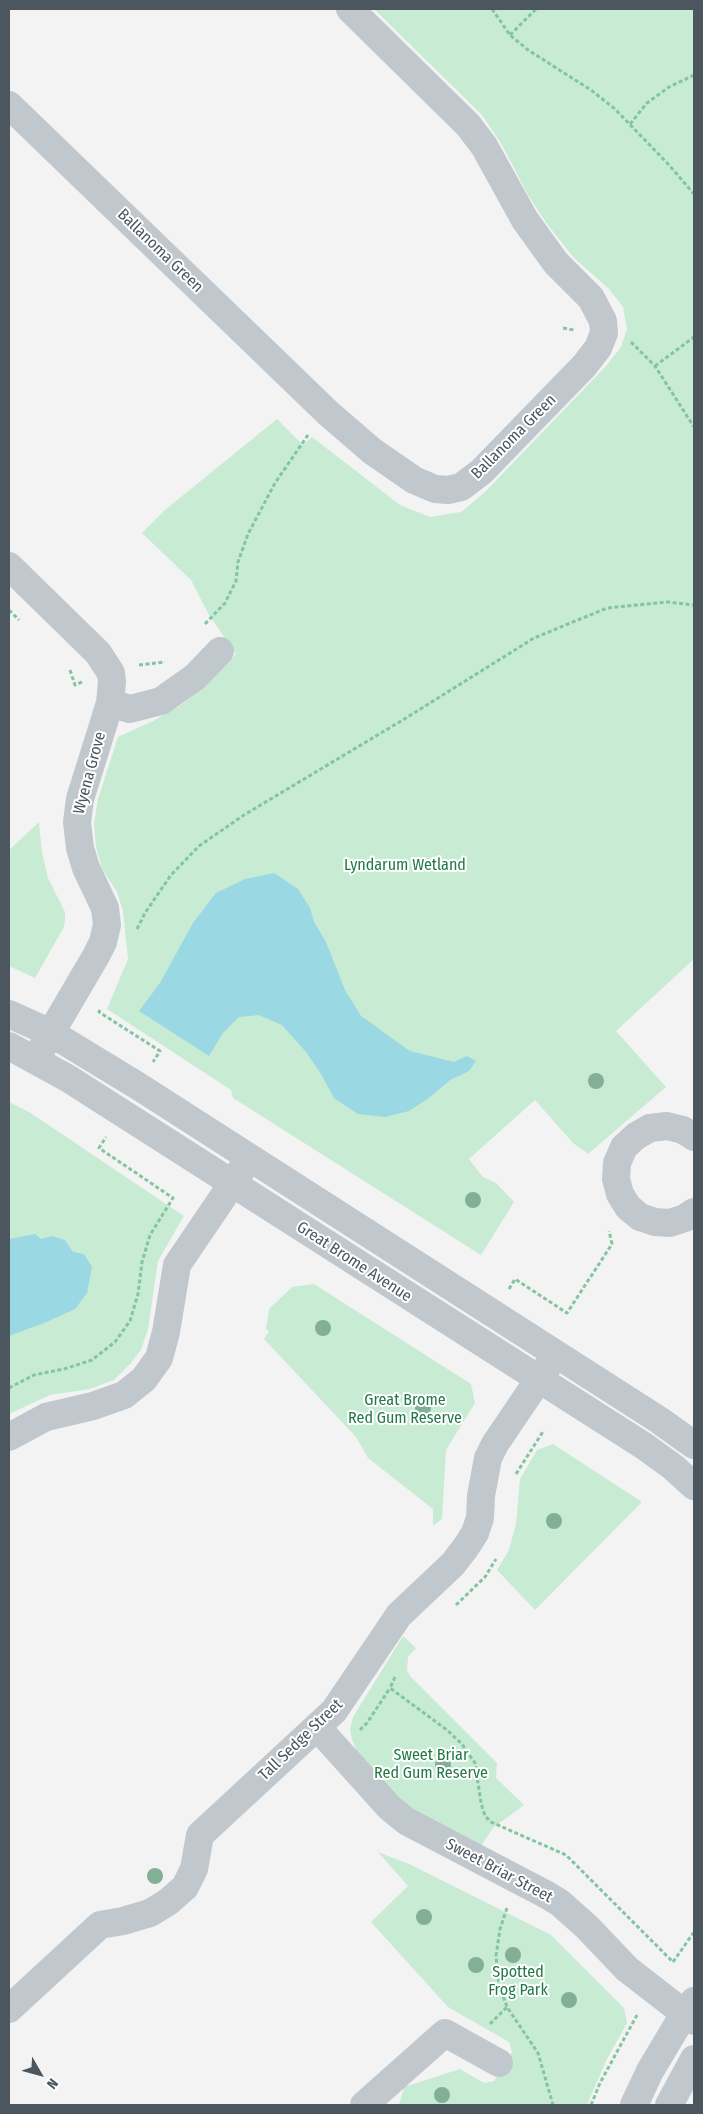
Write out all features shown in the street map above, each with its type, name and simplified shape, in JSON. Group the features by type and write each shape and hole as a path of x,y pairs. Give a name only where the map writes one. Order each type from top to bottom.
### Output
{"street":[{"path":"350,9 468,125 484,146 525,220 540,242 556,263 591,298 600,312 604,334"},
{"name":"Ballanoma Green","path":"9,104 328,414 372,451 414,480 435,488 448,490 461,487 480,472 584,366 598,348 604,334"},
{"path":"9,566 98,653 111,673"},
{"path":"110,703 130,710 161,701 195,677 220,651"},
{"name":"Wyena Grove","path":"36,1060 96,956 103,942 107,925 106,908 86,868 80,848 77,822 80,799 110,703 111,673"},
{"name":"Great Brome Avenue","path":"9,1014 51,1033 138,1086 249,1159 659,1420 694,1446"},
{"name":"Great Brome Avenue","path":"9,1046 36,1060 121,1113 644,1446 673,1467 694,1486"},
{"path":"694,1138 683,1130 667,1126 650,1128 636,1136 624,1148 617,1163 616,1179 624,1201 640,1217 654,1222 670,1223 685,1218 694,1212"},
{"path":"9,1438 46,1417 93,1406 124,1395 144,1379 159,1358 166,1332 177,1265 249,1159"},
{"name":"Tall Sedge Street","path":"9,2009 100,1925 150,1913 168,1902 185,1887 194,1869 200,1835 317,1727 343,1700 399,1615 453,1564 466,1548 475,1533 480,1518 480,1496 488,1458 495,1444 556,1354"},
{"name":"Sweet Briar Street","path":"317,1727 389,1807 406,1821 547,1895 587,1927 627,1969 691,2012"},
{"path":"634,2105 650,2071 691,2012"},
{"path":"364,2105 378,2096 445,2033 499,2063"},
{"path":"669,2105 694,2059"}],"path":[{"path":"492,9 510,35 528,50 591,90 630,124 694,194"},
{"path":"510,35 536,9"},
{"path":"630,124 647,104 661,92 694,75"},
{"path":"563,328 619,336 634,344 655,366 694,427"},
{"path":"655,366 694,336"},
{"path":"200,629 225,603 236,581 238,562 248,534 275,483 306,437 328,414"},
{"path":"133,938 145,913 171,875 198,846 244,815 406,718 534,638 607,608 667,602 694,605"},
{"path":"9,610 23,624"},
{"path":"65,665 72,672 75,684 148,662 169,662"},
{"path":"103,1004 99,1012 160,1051 138,1086"},
{"path":"9,1388 34,1375 64,1369 92,1360 115,1342 130,1321 138,1294 142,1262 150,1235 173,1198 99,1148 121,1113"},
{"path":"491,1313 515,1279 567,1313 612,1244 609,1229"},
{"path":"514,1478 544,1430"},
{"path":"449,1611 485,1577 499,1553"},
{"path":"396,1674 390,1688 447,1730 462,1744 475,1763 481,1803 485,1816 491,1822 566,1855 672,1962"},
{"path":"516,1910 508,1906 500,1929 496,1956 499,1985 507,2007 538,2053 553,2105"},
{"path":"591,2105 600,2083 638,2014 631,2007"}],"green space":[{"name":"Lyndarum Wetland","path":"374,9 694,9 694,959 616,1031 666,1087 588,1154 573,1143 535,1100 469,1159 483,1177 496,1183 514,1202 481,1255 233,1098 231,1090 107,1009 128,959 123,911 117,892 102,869 96,847 94,824 98,799 118,737 153,721 181,705 200,690 236,654 209,615 191,580 142,533 165,510 277,419 303,445 312,437 400,505 430,517 461,512 484,493 606,366 621,347 627,329 623,307 609,289 574,258 547,224 528,195 502,145 482,115"},
{"path":"39,822 42,853 48,878 65,912 65,919 64,927 35,978 9,966 9,850"},
{"path":"9,1102 29,1112 184,1216 158,1261 148,1329 141,1350 130,1364 114,1380 90,1389 50,1395 9,1414"},
{"name":"Great Brome Red Gum Reserve","path":"314,1284 471,1384 475,1403 446,1450 442,1519 433,1526 433,1509 368,1458 356,1437 264,1339 269,1331 266,1329 269,1309 292,1287"},
{"path":"553,1444 642,1502 535,1610 497,1570 509,1550 516,1523 520,1479 537,1450"},
{"name":"Sweet Briar Red Gum Reserve","path":"403,1636 416,1648 408,1657 407,1670 410,1676 497,1763 496,1778 524,1805 493,1828 481,1846 429,1820 399,1799 357,1752 352,1740 350,1729 353,1717"},
{"name":"Spotted Frog Park","path":"378,1852 409,1864 551,1935 624,2008 627,2023 606,2061 587,2105 399,2105 404,2087 460,2069 484,2083 494,2081 512,2052 509,2042 448,2007 371,1922 408,1886"}],"water":[{"path":"274,873 298,889 310,908 314,922 326,942 345,990 361,1016 410,1051 454,1062 467,1056 476,1061 469,1071 450,1080 429,1098 409,1111 385,1117 358,1114 334,1098 306,1052 282,1025 259,1015 239,1017 223,1033 209,1056 139,1011 160,983 193,923 216,893 245,879"},
{"path":"35,1234 41,1239 52,1236 65,1240 73,1252 84,1254 92,1267 87,1293 75,1309 9,1336 9,1239"}]}
